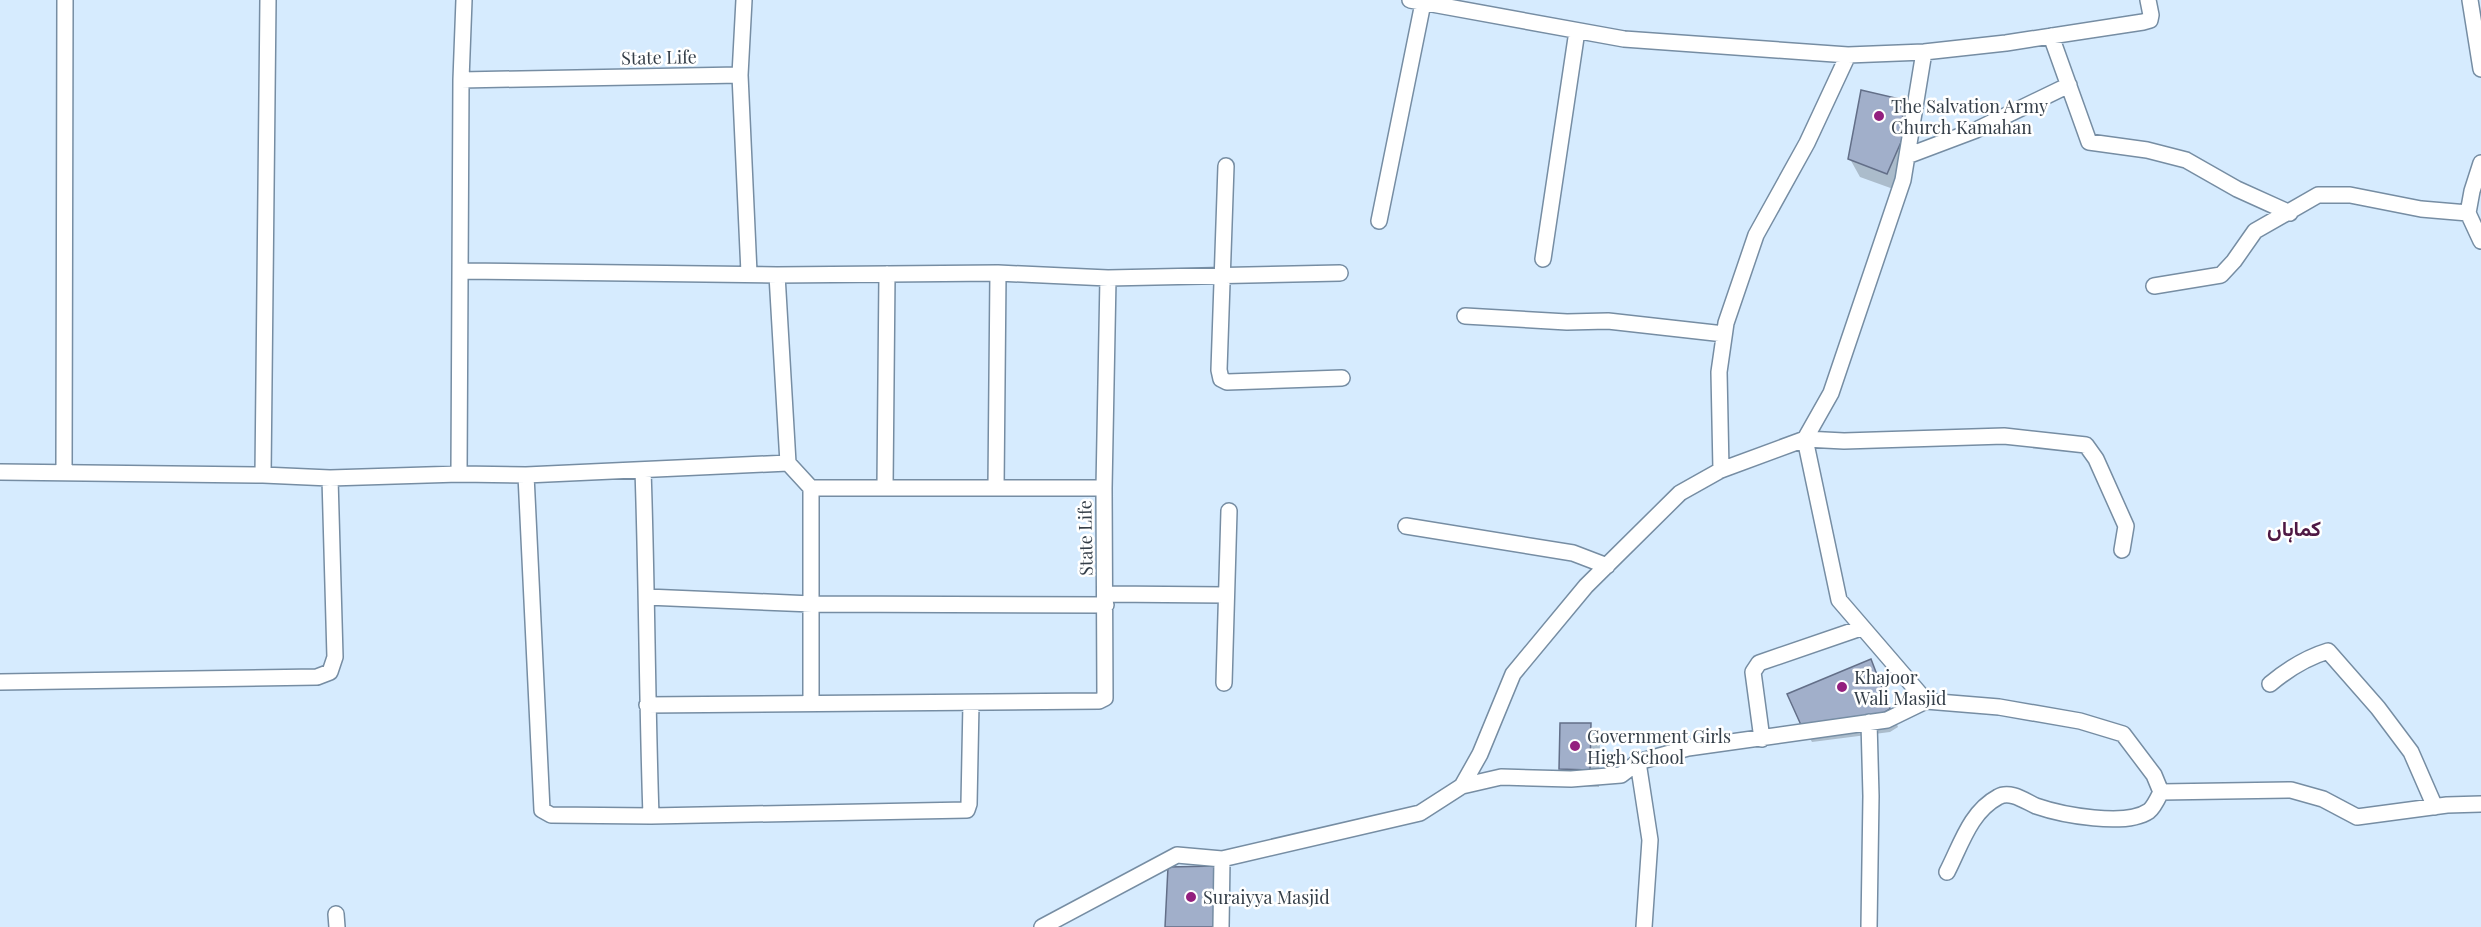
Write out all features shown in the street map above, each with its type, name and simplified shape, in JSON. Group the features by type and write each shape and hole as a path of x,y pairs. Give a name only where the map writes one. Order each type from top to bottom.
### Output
{"street":[{"path":"64,472 65,0"},
{"path":"263,475 268,0"},
{"path":"459,474 461,80 464,0"},
{"path":"744,0 740,75 749,273"},
{"path":"1379,221 1417,1 1624,39 1848,55 1924,52 2051,36 2150,20 2148,0"},
{"path":"2470,0 2481,69"},
{"path":"1543,258 1577,31"},
{"path":"2051,36 2089,142 2147,150 2186,160 2237,189 2290,213"},
{"path":"1924,52 1903,180 1831,393 1805,439 1839,600 1926,701"},
{"path":"1721,470 1719,372 1726,323 1756,235 1807,143 1848,55"},
{"name":"State Life","path":"461,80 740,75"},
{"path":"1907,156 1976,130 2069,85"},
{"path":"2481,163 2468,213 2481,241"},
{"path":"1226,166 1219,370 1221,379 1227,382 1342,378"},
{"path":"2154,286 2221,275 2255,231 2318,195 2350,195 2421,208 2468,213"},
{"path":"461,272 777,275 998,273 1108,278 1340,273"},
{"path":"996,487 998,273"},
{"path":"885,486 887,274"},
{"path":"777,275 788,463 811,488 811,704"},
{"name":"State Life","path":"647,705 971,703 1099,701 1105,698 1104,488 1108,278"},
{"path":"1465,316 1567,322 1608,321 1724,334"},
{"path":"1462,786 1480,754 1514,674 1586,586 1680,493 1721,470 1805,439 1844,441 2004,436 2086,445 2096,459 2126,526 2122,550"},
{"path":"0,472 330,478 459,474 526,475 788,463"},
{"path":"643,470 651,816"},
{"path":"526,475 542,810 551,815 651,816 967,810 971,703"},
{"path":"0,682 317,677 330,672 335,657 330,478"},
{"path":"811,488 885,486 1104,488"},
{"path":"1224,683 1229,511"},
{"path":"1406,526 1573,553 1607,566"},
{"path":"647,597 812,604 1226,595"},
{"path":"1762,739 1753,672 1759,663 1861,628"},
{"path":"2270,684 2310,656 2328,651 2378,708 2411,752 2435,807"},
{"path":"1042,927 1177,855 1222,859 1420,813 1462,786 1500,777 1571,779 1621,775 1638,762 1688,748 1887,720 1926,701 1999,707 2079,721 2123,734 2154,775 2161,792"},
{"path":"1869,723 1871,796 1869,927"},
{"path":"1638,762 1650,840 1644,927"},
{"path":"2161,792 2291,790 2323,800 2357,817 2435,807 2481,804"},
{"path":"1947,872 1976,813 2000,795 2014,795 2037,806 2068,814 2097,818 2136,818 2151,810 2161,792"},
{"path":"1221,927 1222,859"}],"building":[{"name":"The Salvation Army Church Kamahan","path":"1861,90 1900,99 1905,133 1887,174 1848,159"},
{"name":"Khajoor Wali Masjid","path":"1871,659 1890,709 1880,715 1801,725 1787,694"},
{"name":"Government Girls High School","path":"1560,723 1591,723 1590,770 1559,769"},
{"name":"Suraiyya Masjid","path":"1216,866 1215,927 1165,927 1168,867"}],"place":[{"name":"The Salvation Army Church Kamahan","path":"1879,116"},
{"name":"Khajoor Wali Masjid","path":"1842,687"},
{"name":"Government Girls High School","path":"1575,746"},
{"name":"Suraiyya Masjid","path":"1191,897"}],"district":[{"name":"کماہاں","path":"2294,527"}]}
